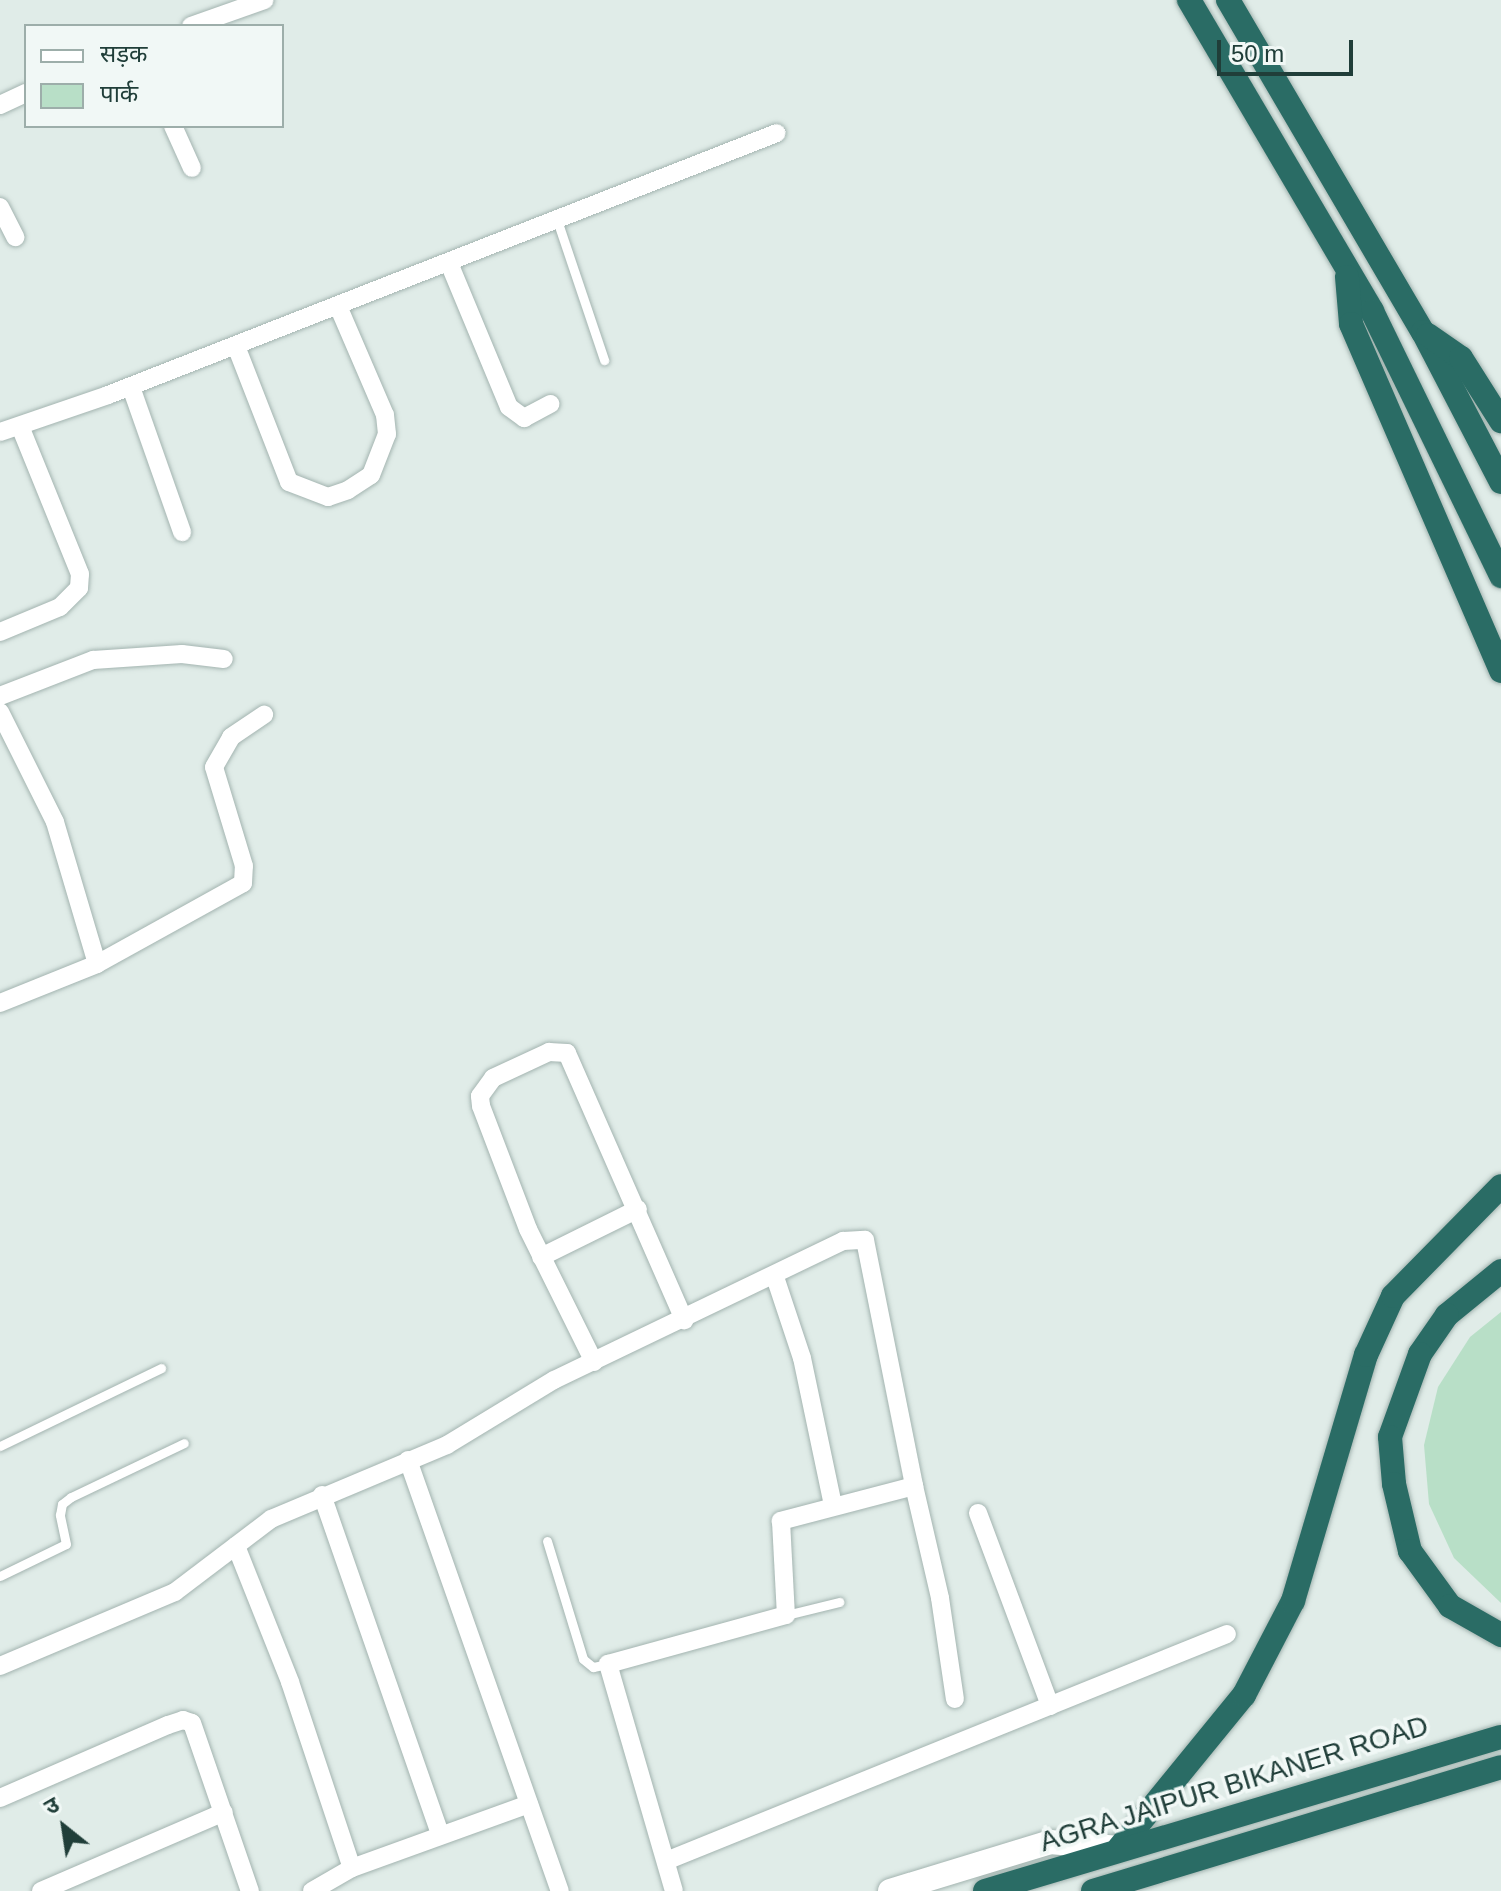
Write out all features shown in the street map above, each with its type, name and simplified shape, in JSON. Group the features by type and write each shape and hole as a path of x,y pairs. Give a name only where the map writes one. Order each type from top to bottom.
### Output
{"highway":[{"path":"1189,0 1347,269 1501,576"},
{"path":"1228,0 1423,332 1501,482"},
{"path":"1347,269 1351,324 1501,671"},
{"path":"1423,332 1461,358 1501,421"},
{"path":"1119,1848 1244,1695 1293,1601 1366,1355 1393,1296 1501,1186"},
{"path":"1501,1271 1447,1315 1420,1354 1390,1437 1394,1484 1410,1551 1450,1606 1501,1635"},
{"name":"AGRA JAIPUR BIKANER ROAD","path":"985,1891 1119,1848 1501,1737"},
{"path":"1093,1891 1501,1767"}],"street":[{"path":"197,24 265,0"},
{"path":"0,105 24,94"},
{"path":"174,128 192,168"},
{"path":"0,432 131,387 777,133"},
{"path":"0,207 15,237"},
{"path":"449,263 509,407 524,418 550,404"},
{"path":"236,346 289,482 328,497 348,490 371,475 387,434 385,415 338,306"},
{"path":"131,387 182,532"},
{"path":"0,632 60,607 79,588 80,574 20,426"},
{"path":"0,696 93,660 182,654 224,659"},
{"path":"0,712 55,822 97,964"},
{"path":"0,1003 97,964 243,883 244,866 214,767 231,737 264,715"},
{"path":"594,1362 541,1257 481,1106 480,1096 493,1078 549,1052 567,1053 638,1209 684,1320"},
{"path":"541,1257 638,1209"},
{"path":"0,1666 175,1592 262,1524 478,1429 519,1399 775,1277 843,1241 865,1240 942,1610 955,1699"},
{"path":"775,1277 802,1358 833,1505"},
{"path":"408,1460 560,1891"},
{"path":"674,1891 608,1664 786,1615 781,1521 914,1486"},
{"path":"322,1495 440,1834"},
{"path":"978,1513 1050,1706"},
{"path":"236,1546 290,1682 352,1868"},
{"path":"666,1861 1227,1634"},
{"path":"0,1798 183,1720 198,1731 250,1891"},
{"path":"312,1891 352,1868 529,1804"},
{"path":"41,1891 224,1812"},
{"path":"890,1891 1050,1842 1119,1848"}],"lane":[{"path":"557,220 604,360"},
{"path":"0,1446 161,1368"},
{"path":"0,1576 66,1544 60,1515 62,1504 71,1497 184,1443"},
{"path":"547,1541 583,1659 593,1667 608,1664"},
{"path":"786,1615 839,1602"}],"green space":[{"path":"1501,1312 1501,1603 1454,1558 1429,1504 1424,1445 1438,1387 1470,1337"}]}
